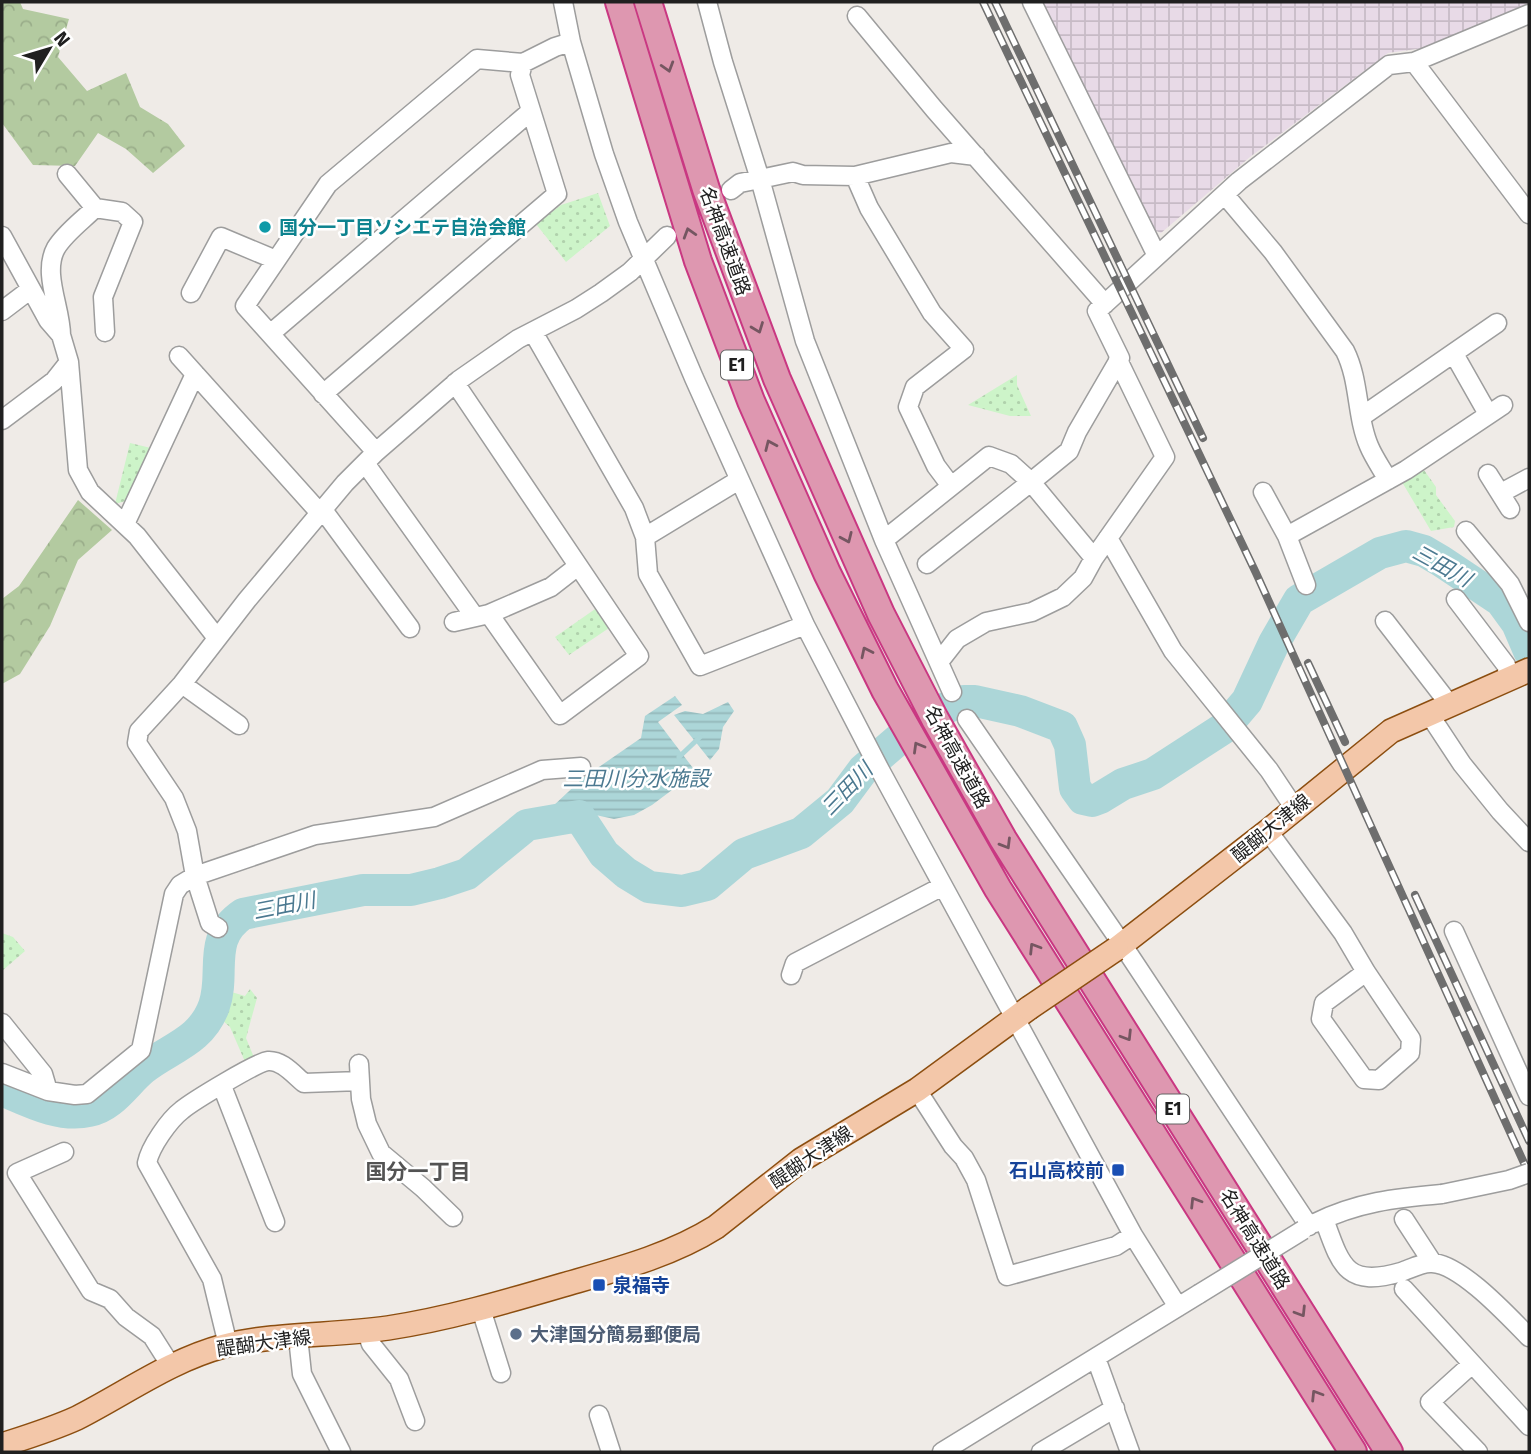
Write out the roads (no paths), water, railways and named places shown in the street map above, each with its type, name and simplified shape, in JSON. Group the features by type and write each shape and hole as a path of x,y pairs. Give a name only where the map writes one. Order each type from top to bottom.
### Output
{"highway":[{"name":"名神高速道路","path":"619,2 698,261 751,401 827,573 898,712 998,889 1353,1452"},
{"name":"名神高速道路","path":"648,2 706,189 776,379 881,614 1003,839 1389,1452"}],"main road":[{"name":"醍醐大津線","path":"2,1445 74,1419 171,1366 192,1356 228,1345 366,1330 481,1309 620,1269 702,1236 801,1160 917,1090 1119,946 1268,831 1391,731 1523,674"}],"street":[{"path":"563,2 571,42 604,154 644,258 739,480 805,625 943,886 1022,1013 1133,1236 1178,1307"},
{"path":"707,2 805,341 884,540 952,692"},
{"path":"1032,2 1157,256"},
{"path":"928,564 1069,451 1077,432 1120,358 1097,312 1157,256 1239,181 1389,65 1414,62 1529,13"},
{"path":"857,16 1105,304"},
{"path":"456,383 639,656 560,715 482,616 323,394 245,306 328,184 477,59 523,63 571,42"},
{"path":"1414,62 1529,214"},
{"path":"323,394 557,194 520,75 523,63"},
{"path":"270,334 531,111"},
{"path":"731,190 740,183 793,172 803,175 855,176 951,153 976,156"},
{"path":"67,174 95,208 122,212 133,222 103,297 105,332"},
{"path":"855,176 869,208 932,313 964,349 915,387 908,407 936,466 951,486"},
{"path":"1225,195 1273,252 1345,351 1353,368 1368,446 1388,480"},
{"path":"95,208 58,245 53,256 52,281 61,321 61,335 69,362 78,470 90,492 137,536 217,638"},
{"path":"2,236 48,320 61,335"},
{"path":"218,928 210,922 195,876 187,831 174,798 138,743 139,731 182,684 322,511 370,458 456,383 494,354 601,293 630,272 667,236"},
{"path":"191,293 221,237 276,260"},
{"path":"2,312 31,289"},
{"path":"1361,417 1497,323"},
{"path":"533,332 634,508 645,537 648,574 700,666 805,625"},
{"path":"1287,536 1388,480 1496,410 1454,354"},
{"path":"179,356 322,511 410,628"},
{"path":"939,662 957,639 986,621 1032,612 1063,597 1083,578 1094,558 1165,457 1118,360"},
{"path":"2,420 54,382 69,362"},
{"path":"125,524 195,374"},
{"path":"884,540 989,456 1012,464 1031,482 1094,558"},
{"path":"1488,474 1506,501 1529,478"},
{"path":"645,537 739,480"},
{"path":"1263,492 1287,536 1306,584"},
{"path":"1466,531 1510,584 1529,622"},
{"path":"1108,538 1172,651 1269,770 1295,809"},
{"path":"454,622 482,616 551,587 578,566"},
{"path":"1456,599 1506,665 1523,674"},
{"path":"1385,621 1450,705"},
{"path":"182,684 239,725"},
{"path":"1429,715 1462,764 1529,842"},
{"path":"967,719 1119,946 1312,1225 1334,1247 1349,1271 1366,1279 1391,1275 1432,1262"},
{"path":"2,1073 48,1090 75,1096 87,1094 141,1050 174,894 180,885 195,876 315,835 434,817 542,770 581,767"},
{"path":"1268,831 1343,933 1411,1039 1410,1053 1379,1080 1364,1079 1321,1019 1324,1003 1366,972"},
{"path":"791,975 795,962 943,886"},
{"path":"1454,931 1529,1096"},
{"path":"2,1023 43,1074 48,1090"},
{"path":"228,1345 212,1279 147,1163 149,1150 181,1111 222,1086 268,1061 283,1065 304,1083 359,1072 361,1099 367,1124 381,1153 453,1217"},
{"path":"222,1086 275,1222"},
{"path":"917,1090 976,1180 1007,1276 1115,1246 1133,1236"},
{"path":"64,1152 9,1173 90,1291 110,1299 126,1317 152,1336 171,1366"},
{"path":"942,1452 1312,1225 1349,1208 1476,1188 1529,1173"},
{"path":"1405,1219 1432,1262 1452,1270 1473,1284 1529,1337"},
{"path":"1404,1289 1529,1426"},
{"path":"481,1309 502,1373"},
{"path":"366,1330 371,1344 399,1380 415,1421"},
{"path":"298,1337 302,1374 341,1452"},
{"path":"1096,1358 1130,1452"},
{"path":"1472,1364 1430,1402 1478,1452"},
{"path":"1041,1452 1115,1408"},
{"path":"599,1415 611,1452"}],"water":[{"name":"三田川分水施設","path":"675,696 682,705 658,722 696,772 634,815 614,819 582,812 558,817 552,807 583,778 641,738 645,716"},
{"name":"三田川分水施設","path":"728,702 734,711 723,727 719,749 710,760 674,715 685,711 703,714"}],"waterway":[{"name":"三田川","path":"2,1090 33,1103 67,1112 89,1111 105,1105 143,1069 201,1028 214,1006 219,957 225,934 243,914 363,890 411,890 440,883 467,874 527,825 579,816 604,854 626,873 649,887 682,891 707,885 744,854 801,833 840,801 863,770 913,727 964,701 1020,711 1062,727 1070,745 1075,788 1083,799 1092,801 1100,798 1123,784 1153,774 1224,728 1247,701 1274,643 1299,600 1380,553 1406,546 1424,551 1441,561 1501,601 1517,623 1529,651"},
{"name":"三田川分水施設","path":"679,757 700,737"},
{"name":"三田川分水施設","path":"527,825 562,809"}],"railway":[{"path":"983,2 1256,573 1529,1174"},
{"path":"995,2 1203,438"},
{"path":"1308,663 1345,742"},
{"path":"1415,895 1529,1141"}],"place":[{"name":"国分一丁目ソシエテ自治会館","path":"265,227"},
{"name":"石山高校前","path":"1118,1170"},
{"name":"泉福寺","path":"599,1285"},
{"name":"大津国分簡易郵便局","path":"516,1334"}],"district":[{"name":"国分一丁目","path":"418,1172"}]}
